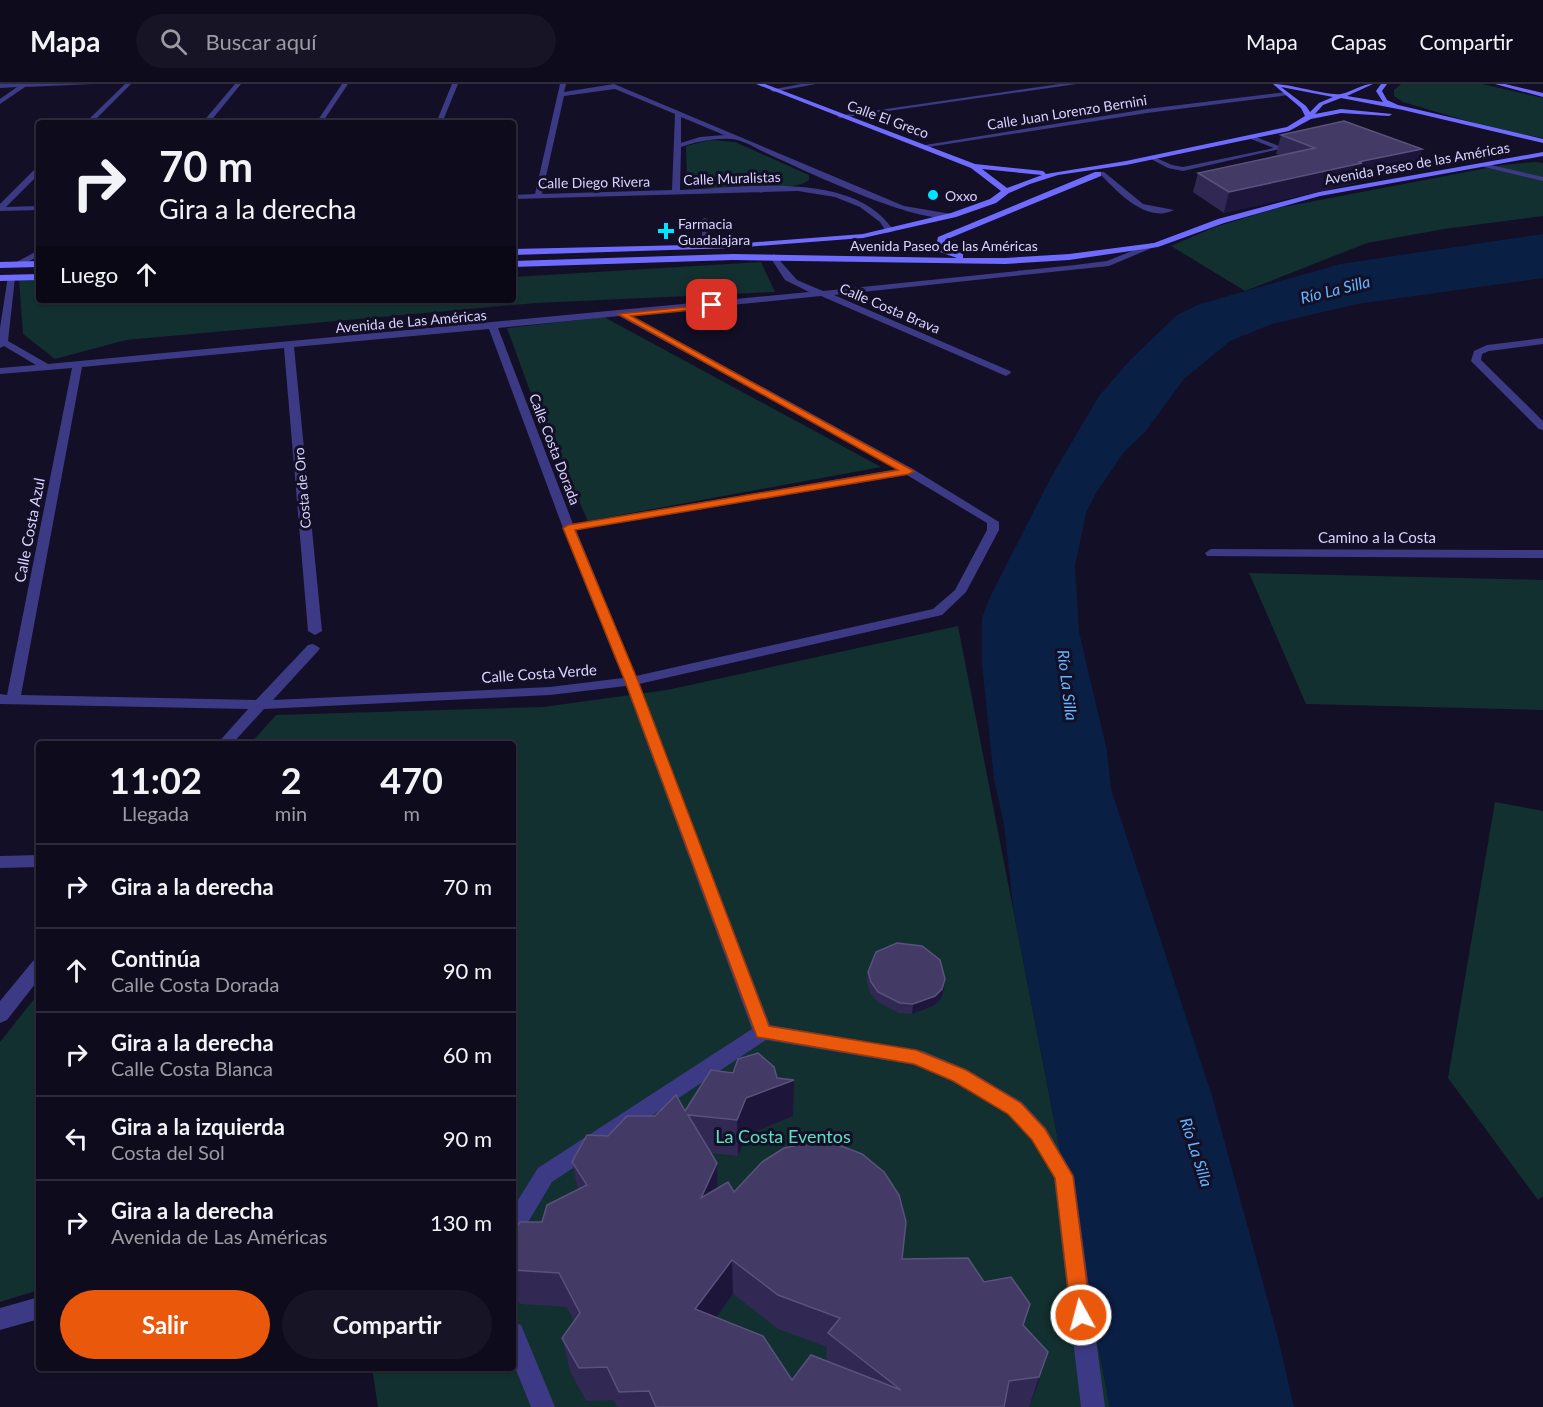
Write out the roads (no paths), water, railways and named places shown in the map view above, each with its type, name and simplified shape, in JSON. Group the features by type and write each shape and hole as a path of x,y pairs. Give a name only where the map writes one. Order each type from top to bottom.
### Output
{"street":[{"path":"0,86 90,84"},
{"path":"91,120 128,84"},
{"path":"208,120 238,84"},
{"path":"321,120 345,84"},
{"path":"440,120 455,84"},
{"path":"538,196 563,84"},
{"name":"Calle El Greco","path":"759,84 974,166 1028,173 1057,173"},
{"path":"773,90 813,84"},
{"path":"840,116 1039,86 1073,84"},
{"path":"1275,84 1342,95 1543,141"},
{"path":"1275,84 1304,107 1309,117 1354,111 1466,125"},
{"name":"Avenida Paseo de las Américas","path":"516,252 804,242 890,231 953,215 993,201 1006,191 1057,173 1126,164 1289,129 1309,117 1321,104 1370,84"},
{"path":"1384,84 1379,91 1385,101 1403,108"},
{"path":"1498,84 1543,95"},
{"path":"561,94 612,85"},
{"name":"Calle Muralistas","path":"612,85 913,212 953,215"},
{"path":"0,102 22,86"},
{"path":"1313,90 1354,90"},
{"name":"Calle Juan Lorenzo Bernini","path":"922,146 1169,108 1287,94"},
{"name":"Calle Muralistas","path":"678,113 676,193 798,189 838,196 882,217 890,231"},
{"path":"677,146 700,139 734,137"},
{"name":"Avenida Paseo de las Américas","path":"516,264 774,257 974,261 1047,259 1155,245 1221,221 1319,194 1543,154"},
{"path":"1523,159 1543,160"},
{"path":"974,261 943,250 940,246 941,239 1034,199 1126,164"},
{"name":"Calle El Greco","path":"974,166 1006,191"},
{"path":"0,208 36,173"},
{"name":"Calle Muralistas","path":"798,189 835,179"},
{"name":"Calle Diego Rivera","path":"516,197 676,193"},
{"path":"970,228 991,212 993,201"},
{"path":"0,208 36,208"},
{"path":"824,294 1076,268 1108,263 1155,245"},
{"path":"15,265 36,254"},
{"name":"Calle Costa Brava","path":"774,257 784,277 799,286 824,294 1006,373"},
{"path":"0,265 36,264"},
{"path":"0,278 36,277"},
{"path":"11,278 2,343 47,367"},
{"name":"Avenida de Las Américas","path":"0,371 77,366 824,294"},
{"path":"622,314 909,471"},
{"name":"Calle Costa Dorada","path":"493,327 568,528 631,681 763,1032"},
{"path":"1543,340 1487,348 1477,353 1476,361 1543,427"},
{"name":"Costa de Oro","path":"289,345 315,631"},
{"name":"Calle Costa Azul","path":"6,700 77,366"},
{"path":"568,528 909,471"},
{"name":"Calle Costa Verde","path":"6,700 259,705 550,691 631,681 936,612 949,603 966,582 993,530 993,522 909,471"},
{"name":"Camino a la Costa","path":"1211,553 1543,554"},
{"path":"227,741 301,664 313,648"},
{"path":"0,862 36,861"},
{"path":"0,1015 36,970"},
{"path":"516,1222 545,1174 763,1032 916,1057 959,1075 1015,1108 1039,1134 1064,1176 1093,1407"},
{"path":"0,1319 36,1309"},
{"path":"516,1341 543,1407"}],"lane":[{"path":"1152,158 1170,167 1183,169 1281,148 1253,138"},
{"path":"1482,165 1543,179"},
{"path":"1102,173 1142,208 1156,212 1170,210"},
{"path":"705,220 707,247"}],"water":[{"name":"Río La Silla","path":"1543,234 1543,278 1357,304 1272,324 1230,341 1184,379 1145,432 1124,452 1096,493 1086,513 1075,566 1079,632 1107,751 1111,789 1212,1096 1278,1338 1294,1407 1110,1407 1014,914 1004,824 994,779 982,664 982,618 990,597 1049,481 1099,396 1130,360 1177,315 1200,304 1340,264"}],"place":[{"name":"Oxxo","path":"933,195"},
{"name":"Farmacia Guadalajara","path":"666,231"}],"park label":[{"name":"La Costa Eventos","path":"783,1136"}]}
